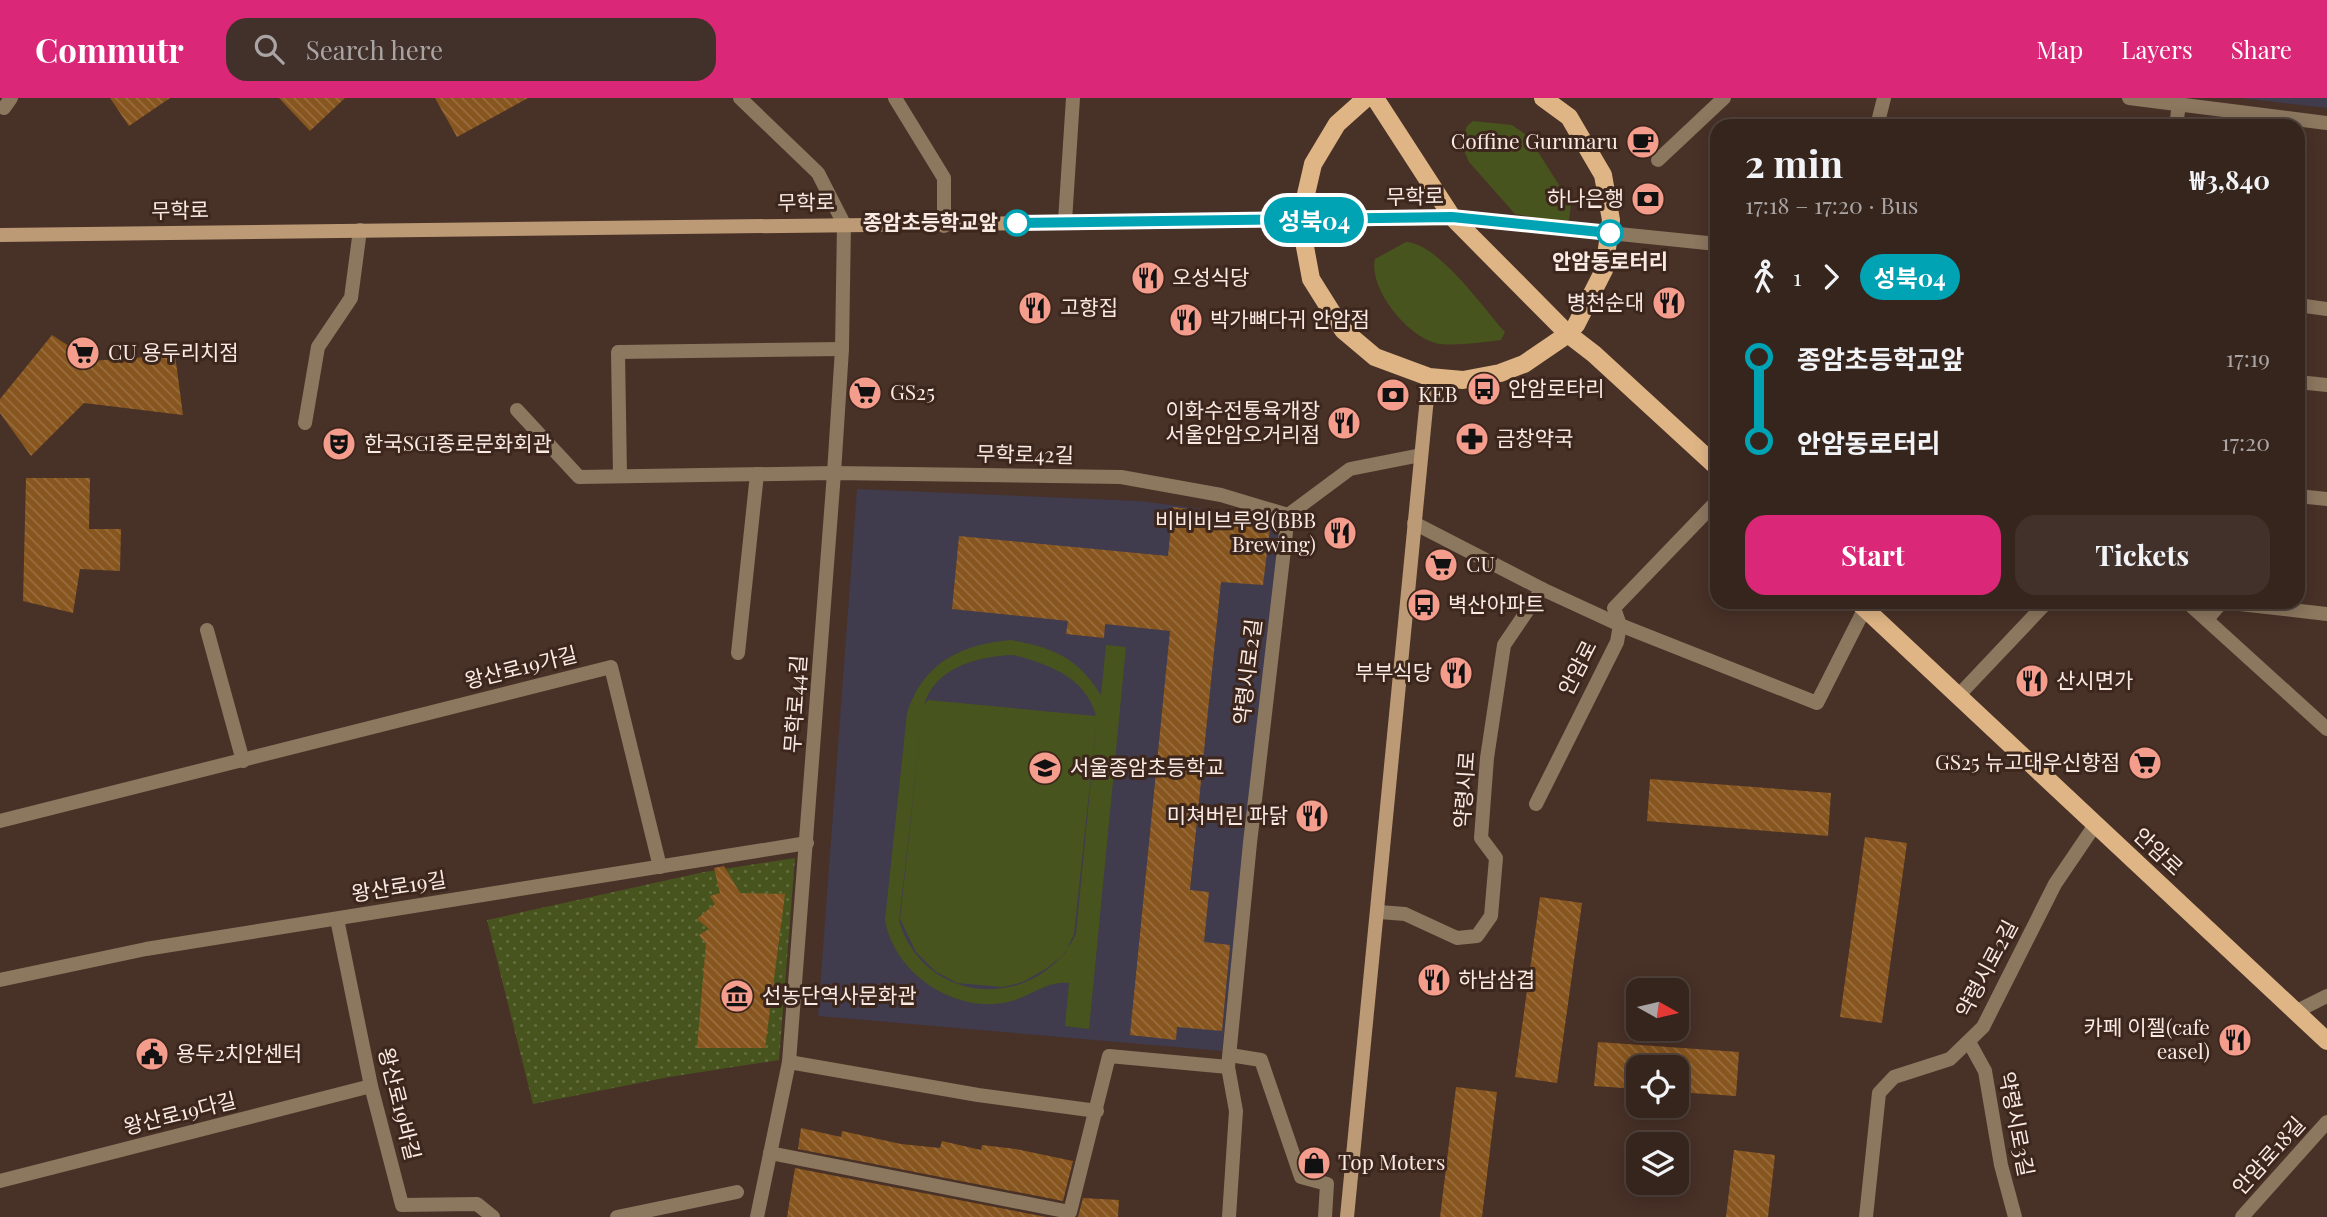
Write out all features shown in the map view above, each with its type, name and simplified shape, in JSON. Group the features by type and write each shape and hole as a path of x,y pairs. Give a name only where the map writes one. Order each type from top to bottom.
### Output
{"main road":[{"path":"1366,98 1338,124 1312,164 1300,220 1311,279 1343,330 1375,357 1429,377 1463,380 1500,373 1524,364 1572,329 1604,270 1611,220 1603,175 1569,117 1543,98"},
{"path":"1375,98 1457,218 1572,329 1594,354 1710,461"},
{"path":"1384,98 1457,218"},
{"name":"무학로","path":"0,234 844,224 944,226 1065,221 1457,218"},
{"path":"1347,1217 1379,912 1429,377"},
{"name":"안암로","path":"1868,609 2327,1041"}],"street":[{"path":"740,98 818,173 844,224"},
{"path":"895,98 944,178 944,226"},
{"path":"1065,221 1073,98"},
{"path":"1658,160 1724,98"},
{"path":"1879,119 1884,98"},
{"path":"2129,98 2296,119"},
{"path":"2177,119 2179,104"},
{"path":"2305,120 2327,123"},
{"path":"1457,218 1710,243"},
{"name":"무학로44길","path":"757,1217 789,1062 834,473 842,349 844,224"},
{"path":"305,423 318,347 351,299 360,230"},
{"path":"2305,306 2327,309"},
{"path":"620,475 618,352 842,349"},
{"path":"2305,383 2327,385"},
{"name":"무학로42길","path":"517,410 579,477 834,473 1121,477 1221,495 1288,516"},
{"path":"1288,516 1350,470 1421,455"},
{"path":"738,653 757,474"},
{"path":"2305,497 2327,499"},
{"name":"안암로","path":"1536,804 1617,642 1620,625 1614,608 1710,508"},
{"name":"약령시로2길","path":"1229,1217 1236,1111 1229,1060 1250,843 1288,516"},
{"path":"1414,523 1542,589 1620,625 1817,703 1862,609"},
{"name":"약령시로","path":"1379,912 1405,914 1457,938 1477,936 1491,916 1496,858 1481,838 1488,758 1504,645 1542,589"},
{"path":"1958,696 2040,609"},
{"path":"2195,609 2327,729"},
{"path":"2207,620 2216,609"},
{"path":"2283,609 2327,614"},
{"path":"207,630 243,761"},
{"name":"왕산로19가길","path":"0,821 611,667 660,867"},
{"name":"약령시로2길","path":"1866,1217 1879,1093 1894,1077 1950,1059 1983,1027 2055,884 2095,825"},
{"name":"왕산로19길","path":"0,981 146,950 807,843"},
{"name":"왕산로19바길","path":"337,919 371,1086 402,1205 478,1204 493,1217"},
{"path":"2297,1012 2327,996"},
{"name":"약령시로3길","path":"1969,1042 1985,1071 2001,1165 2015,1217"},
{"path":"769,1153 1070,1212 1109,1056 1261,1060 1301,1177 1327,1184 1325,1217"},
{"path":"789,1062 978,1095 1097,1111"},
{"name":"왕산로19다길","path":"0,1181 371,1086"},
{"name":"안암로18길","path":"2242,1217 2327,1122"},
{"path":"617,1217 737,1192"}],"shaded area":[{"path":"2240,98 2327,98 2327,108"},
{"name":"서울종암초등학교","path":"857,489 1140,501 1281,519 1222,1051 818,1016"}],"green space":[{"path":"1473,121 1512,125 1528,136 1571,204 1569,220 1563,223 1515,214 1469,162 1461,144 1467,126"},
{"path":"1406,242 1419,245 1432,253 1459,278 1505,332 1501,340 1440,344 1416,333 1404,323 1378,284 1375,259"},
{"path":"1011,640 1052,651 1073,663 1101,695 1106,645 1126,647 1089,1029 1065,1026 1069,983 1046,986 1016,1000 988,1004 967,1002 948,995 930,985 900,957 885,920 907,713 923,681 934,669 946,659 976,646","holes":["1013,655 1052,668 1075,682 1091,703 1096,716 928,700 924,705 938,681 960,666 986,658","922,718 900,919 916,952 935,971 957,983 1003,987 1022,982 1009,987 982,989 956,983 932,970 912,949 899,921","1097,718 1076,934 1070,943 1074,934","1060,957 1035,977 1023,982"]},
{"path":"795,858 779,1060 669,1077 533,1104 487,920 704,872"}],"building":[{"path":"110,98 170,98 129,126"},
{"path":"279,98 345,98 310,131"},
{"path":"435,98 528,98 457,137"},
{"path":"52,335 92,361 175,355 183,415 84,403 31,456 0,413 0,399"},
{"path":"26,478 90,478 89,529 121,529 120,571 80,569 73,613 23,601"},
{"path":"1173,507 1271,520 1263,585 1221,582 1190,890 1209,892 1204,942 1230,945 1222,1031 1177,1027 1176,1040 1130,1035 1170,631 1105,624 1104,638 1066,634 1068,621 952,609 959,536 1168,556"},
{"path":"1650,779 1831,793 1828,836 1647,821"},
{"path":"1865,837 1907,843 1882,1023 1840,1017"},
{"name":"선농단역사문화관","path":"724,866 740,893 785,894 765,1048 697,1048 706,944 699,935 709,929 697,919 715,904 710,896 720,893 714,868"},
{"path":"1540,897 1582,903 1557,1083 1515,1077"},
{"path":"1598,1042 1739,1052 1736,1096 1689,1093 1689,1055 1626,1055 1626,1088 1594,1086"},
{"path":"1456,1087 1497,1092 1482,1217 1440,1217"},
{"path":"801,1128 841,1137 842,1131 901,1144 940,1148 942,1141 981,1150 982,1145 1016,1149 1073,1161 1063,1201 798,1149"},
{"path":"1734,1150 1775,1155 1768,1217 1726,1217"},
{"path":"795,1168 1046,1217 787,1217"},
{"path":"1083,1198 1119,1200 1118,1217 1078,1217"}],"bus line":[{"name":"성북04","path":"1017,223 1452,217 1610,233"}],"place":[{"name":"Coffine Gurunaru","path":"1643,142"},
{"name":"하나은행","path":"1648,199"},
{"name":"종암초등학교앞","path":"1017,223"},
{"name":"안암동로터리","path":"1610,233"},
{"name":"오성식당","path":"1148,278"},
{"name":"병천순대","path":"1669,303"},
{"name":"고향집","path":"1035,308"},
{"name":"박가뼈다귀 안암점","path":"1186,320"},
{"name":"CU 용두리치점","path":"83,353"},
{"name":"안암로타리","path":"1484,389"},
{"name":"GS25","path":"865,393"},
{"name":"KEB","path":"1393,395"},
{"name":"이화수전통육개장 서울안암오거리점","path":"1344,423"},
{"name":"금창약국","path":"1472,439"},
{"name":"한국SGI종로문화회관","path":"339,444"},
{"name":"비비비브루잉(BBB Brewing)","path":"1340,533"},
{"name":"CU","path":"1441,565"},
{"name":"벽산아파트","path":"1424,605"},
{"name":"부부식당","path":"1456,673"},
{"name":"산시면가","path":"2032,681"},
{"name":"GS25 뉴고대우신향점","path":"2145,763"},
{"name":"서울종암초등학교","path":"1045,768"},
{"name":"미쳐버린 파닭","path":"1312,816"},
{"name":"하남삼겹","path":"1434,980"},
{"name":"선농단역사문화관","path":"737,996"},
{"name":"카페 이젤(cafe easel)","path":"2235,1040"},
{"name":"용두2치안센터","path":"152,1054"},
{"name":"Top Moters","path":"1314,1163"}]}
